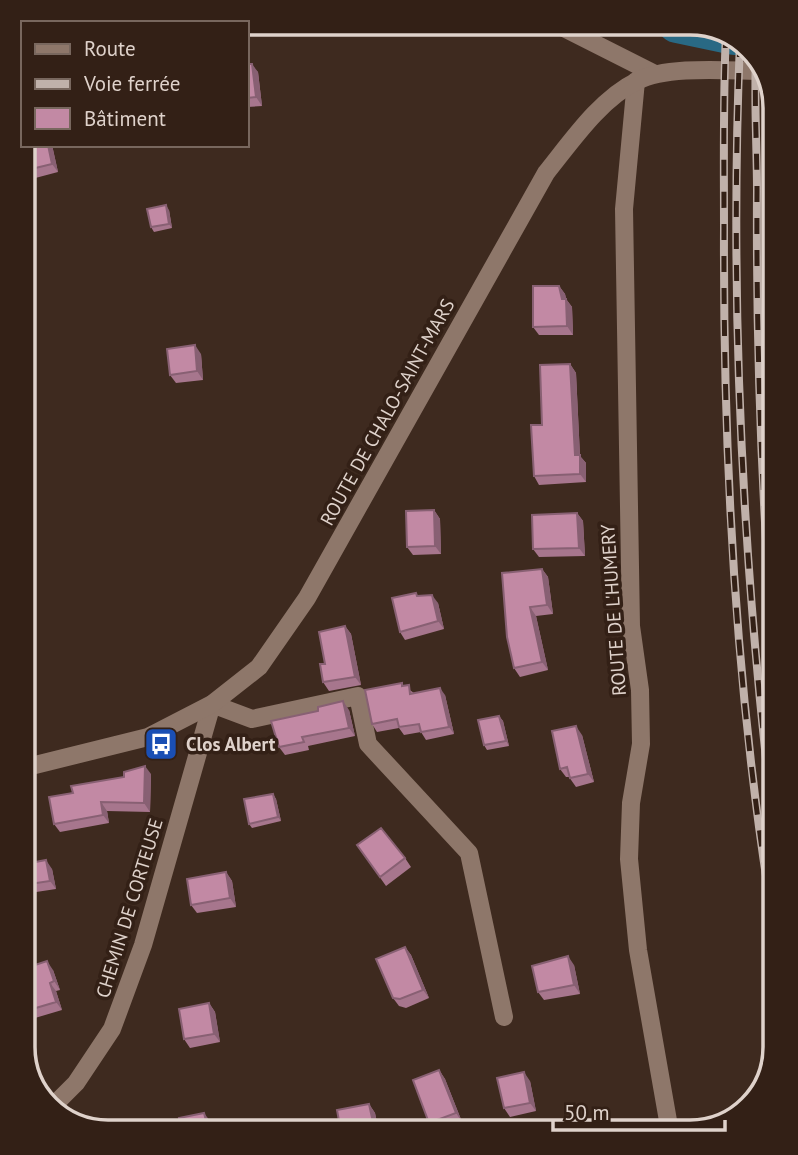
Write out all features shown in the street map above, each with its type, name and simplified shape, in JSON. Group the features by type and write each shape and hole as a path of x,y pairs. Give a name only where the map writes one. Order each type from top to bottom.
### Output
{"street":[{"path":"578,35 655,74"},
{"name":"ROUTE DE CHALO-SAINT-MARS","path":"35,765 148,737 212,704 259,667 307,597 546,173 580,131 636,81 655,74 753,71"},
{"name":"ROUTE DE L'HUMERY","path":"636,81 624,209 631,626 640,690 641,730 631,803 629,859 638,950 668,1120"},
{"path":"212,704 251,719 358,696 368,744 469,853 504,1017"},
{"name":"CHEMIN DE CORTEUSE","path":"58,1101 76,1083 112,1029 143,945 212,704"}],"building":[{"path":"248,64 252,64 256,97 248,98"},
{"path":"35,147 48,147 52,164 35,168"},
{"path":"166,205 169,224 151,227 147,209"},
{"path":"533,286 559,286 562,299 566,299 567,326 533,327"},
{"path":"195,345 197,371 170,375 167,349"},
{"path":"570,364 575,455 580,455 580,474 534,476 531,425 542,425 540,365"},
{"path":"434,510 435,546 407,547 406,511"},
{"path":"577,513 579,548 533,549 532,515"},
{"path":"542,569 547,605 530,607 542,662 514,668 507,637 502,573"},
{"path":"416,593 417,596 432,595 438,621 400,632 392,598"},
{"path":"345,626 355,677 323,682 320,664 325,664 319,632"},
{"path":"402,683 402,686 409,685 410,694 440,688 449,727 421,732 419,724 399,727 397,719 372,724 365,690"},
{"path":"343,701 349,728 302,737 304,742 279,747 271,721 318,711 318,707"},
{"path":"499,716 506,741 484,745 478,720"},
{"path":"576,726 588,774 570,778 567,767 560,769 552,731"},
{"path":"145,766 144,803 101,802 103,815 54,824 49,797 73,793 71,786 124,777 124,772"},
{"path":"273,794 278,817 249,824 244,799"},
{"path":"381,828 405,858 380,877 357,845"},
{"path":"46,860 50,881 35,883 35,862"},
{"path":"226,872 230,898 191,905 187,879"},
{"path":"405,947 423,990 400,999 393,998 376,959"},
{"path":"568,956 574,985 538,992 532,966"},
{"path":"47,961 54,981 50,983 56,1002 35,1008 35,965"},
{"path":"209,1003 214,1034 184,1039 179,1009"},
{"path":"439,1070 456,1113 437,1120 428,1120 413,1080"},
{"path":"524,1072 530,1103 504,1108 497,1078"},
{"path":"369,1104 372,1120 339,1120 337,1110"},
{"path":"204,1113 206,1120 179,1120"}],"railway":[{"path":"726,44 724,316 729,493 741,670 763,853"},
{"path":"740,54 736,241 741,440 754,640 763,729"},
{"path":"756,77 763,491"}],"place":[{"name":"Clos Albert","path":"161,744"}]}
